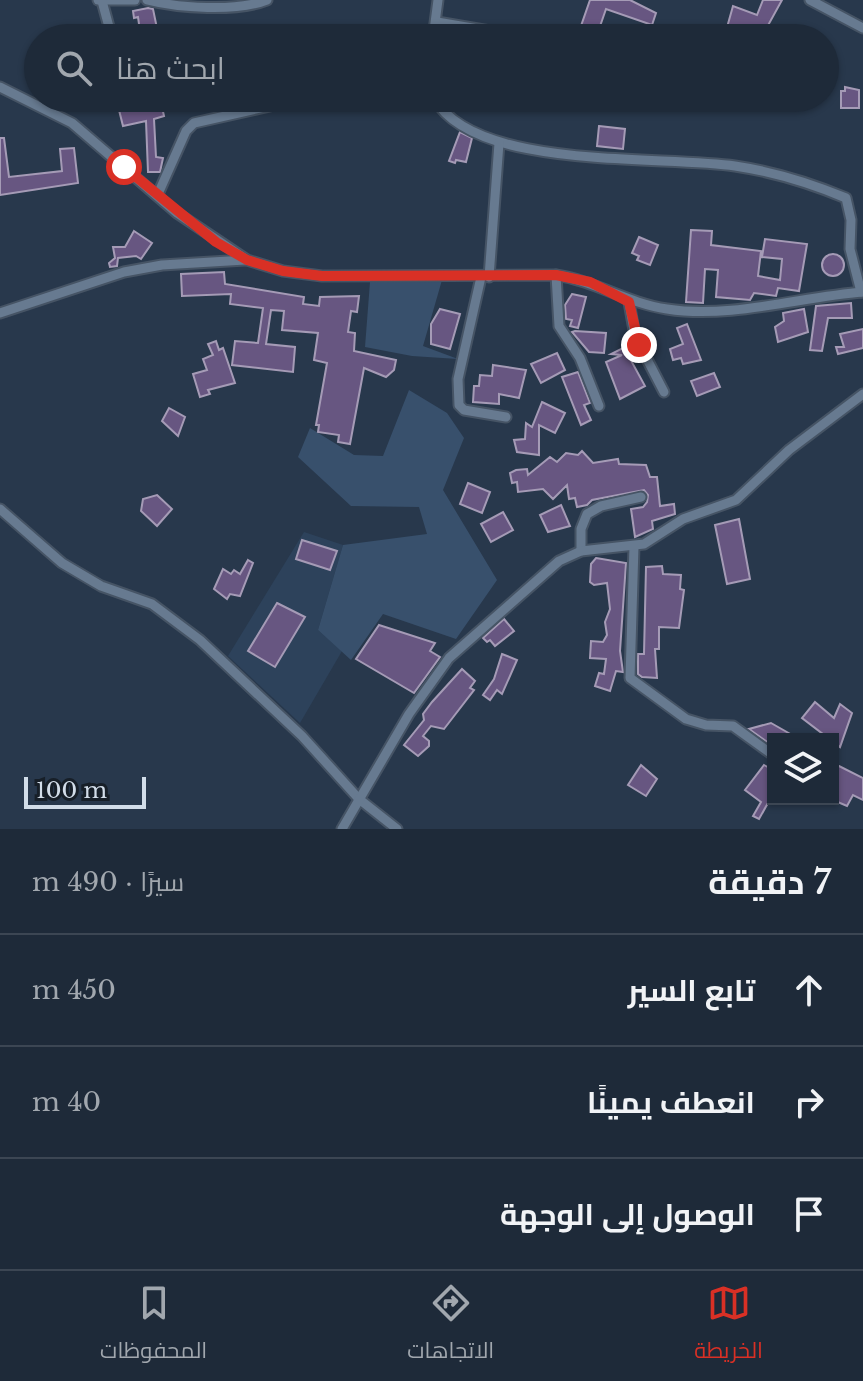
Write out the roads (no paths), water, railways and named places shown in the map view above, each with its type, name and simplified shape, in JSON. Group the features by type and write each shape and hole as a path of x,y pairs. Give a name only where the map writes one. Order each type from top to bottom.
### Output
{"street":[{"path":"108,24 100,0 135,0"},
{"path":"147,0 191,7 247,5 267,0"},
{"path":"438,0 437,22 449,24"},
{"path":"810,0 863,28"},
{"path":"0,87 24,99"},
{"path":"50,112 72,123 201,232 247,260 283,271 322,276 420,273 485,277 556,275 590,282 629,302 688,311 862,292 850,249 851,220 846,198 822,186 734,166 537,152 499,143 444,112"},
{"path":"158,194 186,131 194,123 243,112"},
{"path":"499,143 485,277 458,379 458,401 464,410 506,417"},
{"path":"0,313 124,272 162,265 247,260"},
{"path":"556,275 559,326 580,358 599,406"},
{"path":"629,302 635,336 664,392"},
{"path":"342,829 409,714 449,658 559,561 581,551 634,546 654,540 694,513 743,496 789,450 863,394"},
{"path":"581,551 581,529 587,514 601,506 641,497"},
{"path":"0,509 62,563 101,586 152,604 200,640 302,736 359,799 397,829"},
{"path":"634,546 630,678 686,719 706,725 733,726 767,751"}]}
